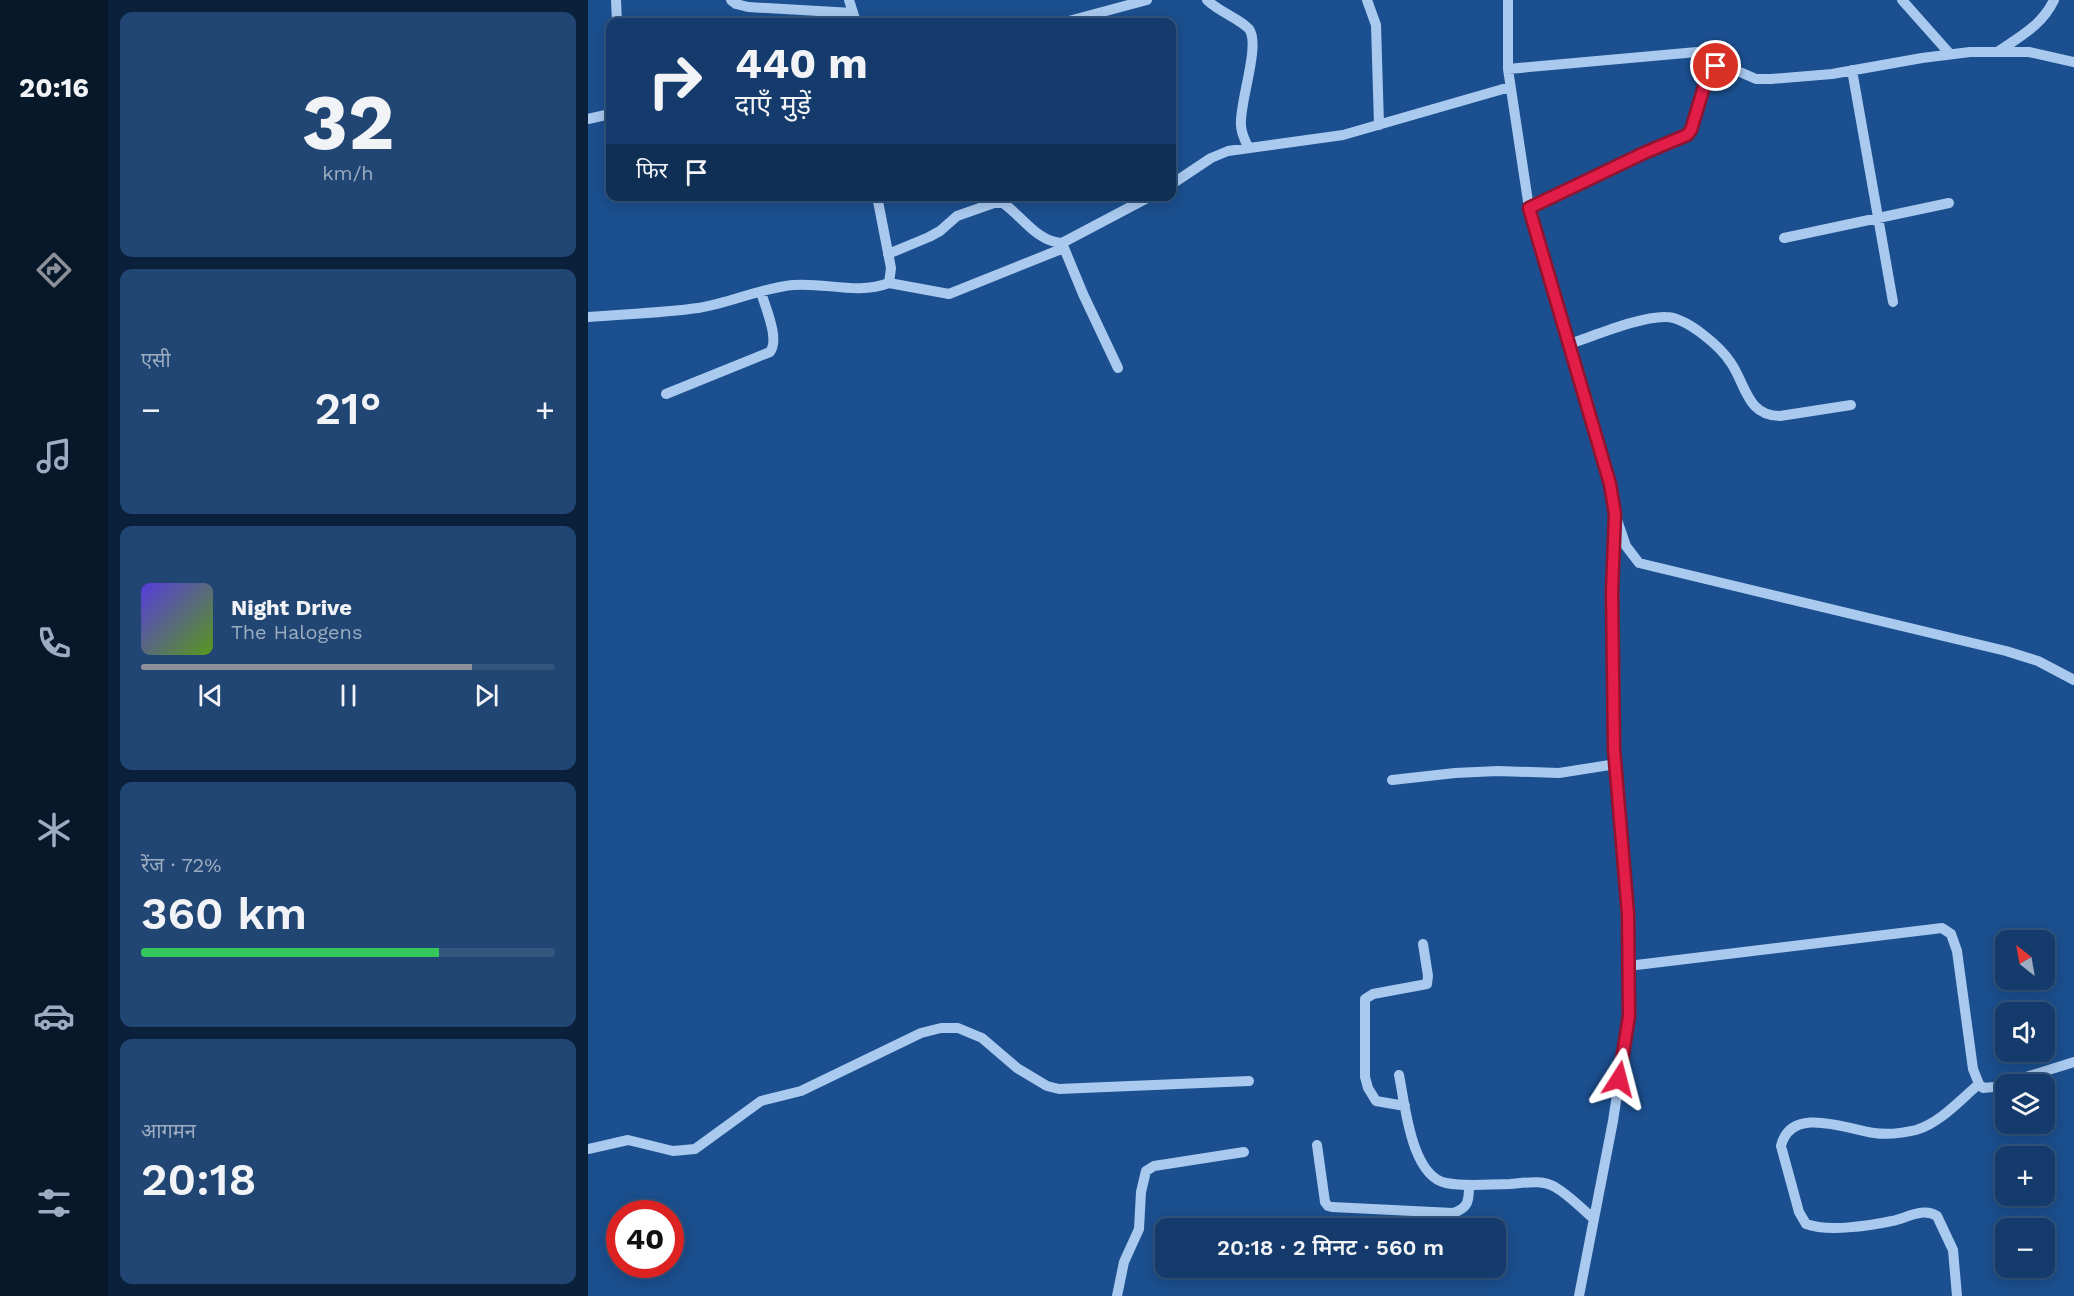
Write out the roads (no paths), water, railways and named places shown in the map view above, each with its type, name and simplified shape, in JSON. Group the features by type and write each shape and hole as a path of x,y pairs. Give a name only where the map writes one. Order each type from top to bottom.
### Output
{"street":[{"path":"616,0 618,18"},
{"path":"731,0 748,7 854,18 849,0"},
{"path":"1080,18 1147,0"},
{"path":"1207,0 1221,12 1242,23 1252,35 1252,50 1240,124 1248,147"},
{"path":"1367,0 1376,25 1379,125"},
{"path":"1508,0 1508,69 1529,208 1610,484 1615,514 1626,546 1638,563 2006,651 2038,661 2074,680"},
{"path":"1902,0 1950,54"},
{"path":"1999,51 2035,27 2048,12 2054,0"},
{"path":"1508,69 1697,52 1756,79 1798,78 1950,54 1999,51 2029,52 2074,62"},
{"path":"1529,208 1687,135 1691,130 1710,71 1716,66 1724,65"},
{"path":"1852,70 1893,302"},
{"path":"1176,181 1211,158 1228,151 1343,135 1510,87"},
{"path":"588,119 606,115"},
{"path":"878,201 891,268 889,283"},
{"path":"588,317 655,313 700,307 795,285 852,289 889,283 949,294 1063,246 1142,201"},
{"path":"888,254 929,237 976,202 1003,203 1041,236 1063,246 1118,368"},
{"path":"1784,238 1949,203"},
{"path":"666,394 770,352 773,348 773,335 761,292"},
{"path":"1569,344 1656,317 1678,319 1689,324 1726,356 1752,402 1759,410 1771,416 1851,405"},
{"path":"1579,1296 1629,1016 1628,914 1616,764 1612,591 1615,514"},
{"path":"1392,780 1466,772 1559,773 1616,764"},
{"path":"1628,966 1929,929 1946,930 1954,940 1960,962 1973,1069 1978,1084 1983,1088 1994,1087 2074,1062"},
{"path":"1406,1106 1376,1101 1368,1088 1365,1077 1365,999 1373,994 1427,984 1423,944"},
{"path":"588,1149 628,1140 667,1150 682,1152 695,1149 761,1101 801,1091 921,1033 941,1028 958,1028 982,1038 1017,1068 1047,1086 1059,1089 1249,1081"},
{"path":"1399,1075 1416,1151 1424,1166 1444,1183 1469,1185 1543,1183 1555,1186 1594,1219"},
{"path":"1957,1296 1953,1250 1937,1216 1926,1212 1892,1221 1844,1227 1812,1227 1806,1224 1799,1212 1781,1146 1783,1136 1806,1122 1887,1134 1914,1130 1934,1122 1978,1084"},
{"path":"1317,1146 1325,1202 1332,1208 1453,1213 1462,1210 1467,1205 1470,1199 1469,1185"},
{"path":"1116,1296 1124,1262 1139,1229 1141,1192 1146,1171 1154,1166 1244,1152"}]}
